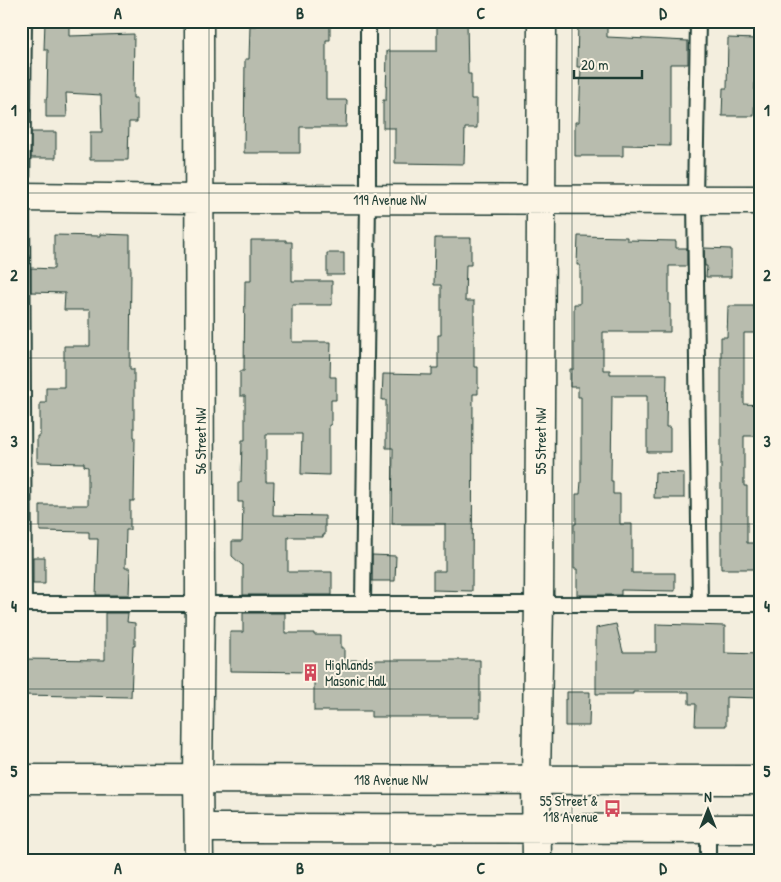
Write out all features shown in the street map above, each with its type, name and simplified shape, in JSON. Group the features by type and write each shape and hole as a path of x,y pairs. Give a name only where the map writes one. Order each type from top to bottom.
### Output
{"street":[{"name":"56 Street NW","path":"199,21 199,861"},
{"name":"55 Street NW","path":"537,861 542,21"},
{"name":"119 Avenue NW","path":"22,197 760,200"},
{"name":"118 Avenue NW","path":"21,779 760,780"},
{"path":"199,828 760,829"}],"lane":[{"path":"24,21 22,197 23,604 760,604"},
{"path":"363,604 368,199 368,21"},
{"path":"698,21 695,200 700,604"},
{"path":"708,829 708,861"}],"building":[{"path":"45,21 69,21 69,36 134,34 133,98 137,98 137,122 129,122 128,160 90,160 90,132 102,132 101,95 66,93 67,117 46,117 48,50 44,50"},
{"path":"256,21 330,21 330,40 326,40 326,100 347,100 346,127 300,127 300,153 244,153 245,59 249,59 250,26 256,26"},
{"path":"437,21 467,21 468,74 471,74 471,99 477,99 477,128 465,128 464,164 395,163 395,128 383,128 383,100 386,100 387,51 437,51"},
{"path":"578,21 607,21 607,37 688,41 688,64 670,64 670,146 623,145 623,156 575,156 575,122 579,122 581,67 577,67"},
{"path":"728,38 756,39 754,116 722,116 723,88 727,88"},
{"path":"31,132 56,132 56,158 31,158"},
{"path":"100,234 130,235 130,369 134,369 135,437 134,501 130,501 130,530 126,530 125,568 130,568 129,595 96,595 98,539 89,539 89,532 40,531 40,505 88,505 88,467 84,466 84,463 37,462 37,436 40,436 40,403 46,403 46,387 64,387 64,346 90,346 90,310 64,310 65,293 31,292 31,268 54,269 54,235 100,236"},
{"path":"578,236 676,241 676,248 687,248 687,266 669,266 670,332 603,332 603,370 610,370 610,374 667,374 666,427 670,427 670,452 647,452 647,396 612,396 611,481 613,481 613,494 620,494 620,524 632,524 632,573 675,573 675,591 621,590 621,595 577,595 577,569 574,569 574,524 576,524 576,494 580,494 581,481 581,397 578,397 578,387 570,387 570,369 574,369 574,304 580,304 580,265 577,265"},
{"path":"435,238 471,238 471,265 466,265 465,301 474,301 474,367 478,367 478,394 473,394 472,591 433,590 433,571 445,571 445,524 392,524 393,448 386,448 386,400 382,400 383,374 432,375 432,368 438,368 438,335 441,335 441,285 434,285"},
{"path":"251,240 286,240 286,242 292,242 292,281 332,281 332,305 292,305 292,342 331,342 330,377 336,377 336,400 331,400 329,475 301,474 302,434 266,434 266,482 274,482 273,515 325,516 325,535 323,537 288,537 288,572 332,572 332,595 243,595 243,565 232,556 232,541 242,541 243,502 238,502 238,482 241,482 242,440 245,440 245,396 240,396 240,371 244,371 245,281 251,281"},
{"path":"704,248 731,249 731,277 706,277 707,266 705,266"},
{"path":"327,253 344,253 344,275 327,275"},
{"path":"728,306 754,306 754,310 760,310 760,333 744,333 744,404 760,405 760,436 744,436 744,486 747,486 747,543 760,543 760,569 721,569 721,337 727,337"},
{"path":"655,472 684,473 684,498 654,498"},
{"path":"372,555 396,556 395,581 372,581"},
{"path":"33,557 45,557 45,584 33,584"},
{"path":"105,613 128,613 127,622 135,623 131,697 21,695 21,659 105,660"},
{"path":"243,613 285,613 285,633 341,635 341,648 344,648 344,660 480,660 480,717 371,717 371,711 314,711 314,672 230,671 230,632 243,632"},
{"path":"616,624 623,652 656,652 656,624 725,626 725,653 760,654 760,698 726,697 726,726 695,726 696,704 689,704 689,692 596,694 596,628"},
{"path":"567,692 590,692 589,726 565,726 565,699 567,699"}],"place":[{"name":"Highlands Masonic Hall","path":"311,672"},
{"name":"55 Street & 118 Avenue","path":"612,808"}]}
